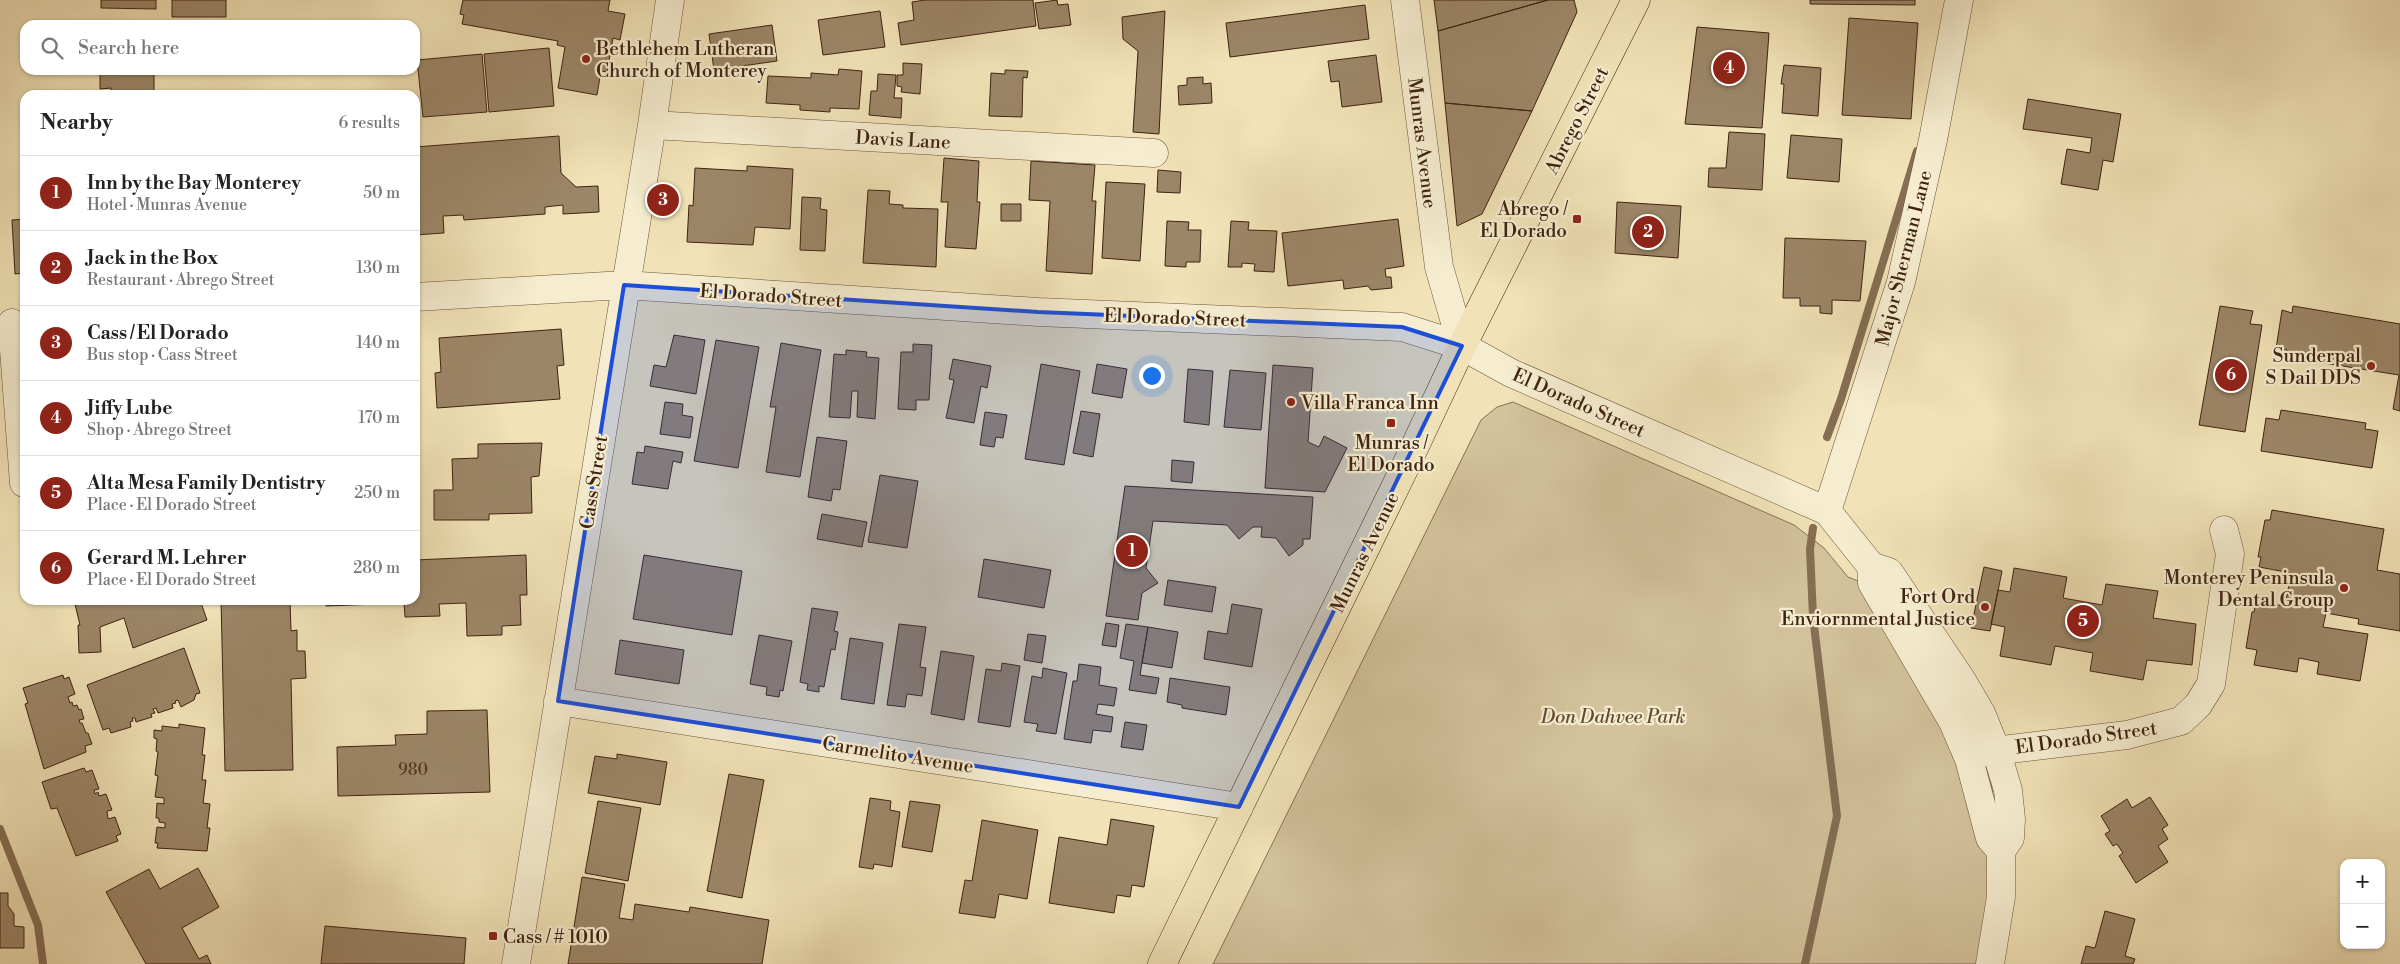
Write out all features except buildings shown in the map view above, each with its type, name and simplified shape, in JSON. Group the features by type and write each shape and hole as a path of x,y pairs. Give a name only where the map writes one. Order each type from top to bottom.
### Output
{"main road":[{"name":"Abrego Street","path":"1462,346 1636,0"},
{"name":"Munras Avenue","path":"1162,964 1462,346"}],"street":[{"name":"Cass Street","path":"516,964 624,285 652,125 670,0"},
{"name":"Munras Avenue","path":"1406,0 1439,267 1462,346"},
{"name":"Major Sherman Lane","path":"1827,511 1901,282 1933,140 1959,0"},
{"name":"Davis Lane","path":"652,125 1154,153"},
{"name":"El Dorado Street","path":"420,296 624,285 1038,312 1402,327 1462,346 1511,373 1827,511 1871,566 1889,572 1961,679 1981,713 1996,750 2008,790 2011,819 2010,838 2002,851 2001,897 1990,964"},
{"path":"12,323 20,429"},
{"name":"El Dorado Street","path":"1996,750 2127,736 2180,721 2198,705 2210,684 2230,554 2224,530"},
{"name":"El Dorado Street","path":"1871,566 1872,583 1953,722 1969,759 1990,838 2002,851"},
{"path":"1934,688 1948,693 1955,699 1979,748 1986,752 1996,750"},
{"name":"Carmelito Avenue","path":"558,702 1239,807"}],"highlighted area":[{"path":"624,285 1038,312 1402,327 1462,346 1239,807 558,701"}],"green space":[{"name":"Don Dahvee Park","path":"1513,402 1794,525 1824,548 1848,577 1888,593 1952,685 1986,754 1999,830 1990,964 1213,964 1481,420 1497,407"}],"waterway":[{"path":"1827,437 1841,399 1917,151"},
{"path":"1805,964 1837,816 1813,617 1810,549 1813,528"},
{"path":"0,829 38,925 43,964"}],"place":[{"name":"Bethlehem Lutheran Church of Monterey","path":"586,59"},
{"name":"Jiffy Lube","path":"1729,68"},
{"name":"Cass / El Dorado","path":"663,200"},
{"name":"Abrego / El Dorado","path":"1577,219"},
{"name":"Jack in the Box","path":"1648,232"},
{"name":"Sunderpal S Dail DDS","path":"2371,366"},
{"name":"Gerard M. Lehrer","path":"2231,375"},
{"name":"Villa Franca Inn","path":"1291,402"},
{"name":"Munras / El Dorado","path":"1391,423"},
{"name":"Inn by the Bay Monterey","path":"1132,551"},
{"name":"Monterey Peninsula Dental Group","path":"2344,588"},
{"name":"Fort Ord Enviornmental Justice","path":"1985,607"},
{"name":"Alta Mesa Family Dentistry","path":"2083,621"},
{"name":"Cass / # 1010","path":"493,936"}]}
